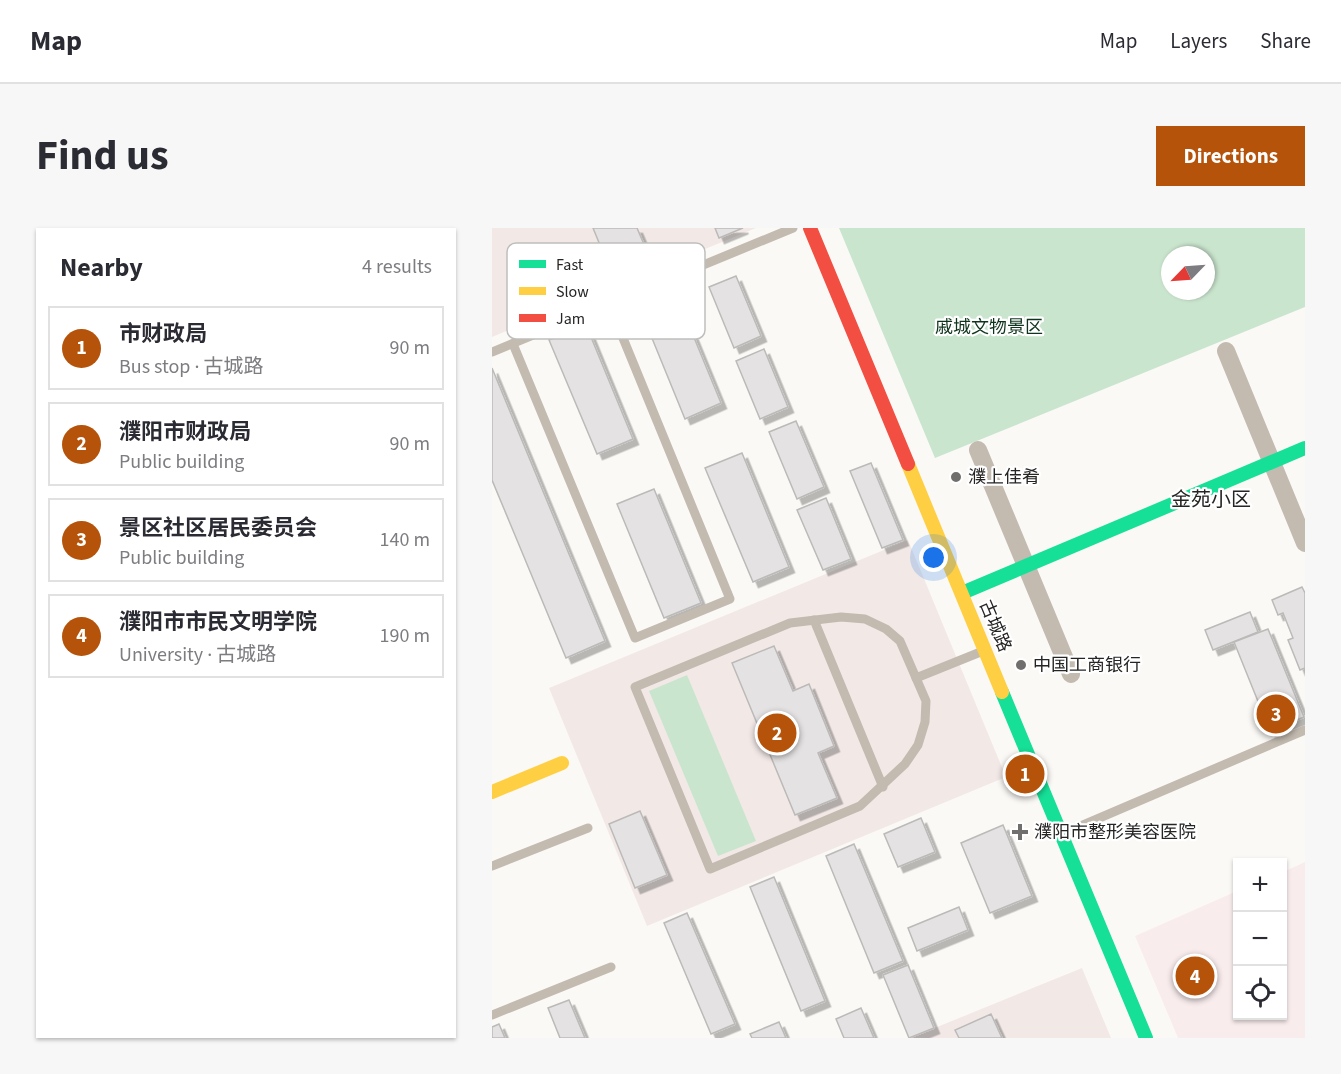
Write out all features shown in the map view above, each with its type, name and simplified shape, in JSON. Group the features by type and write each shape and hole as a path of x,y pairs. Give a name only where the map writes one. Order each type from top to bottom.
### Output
{"street":[{"name":"古城路","path":"810,228 1146,1038"},
{"path":"1226,351 1305,543"},
{"path":"962,593 1305,448"},
{"path":"978,450 1071,674"},
{"path":"492,792 562,763"}],"lane":[{"path":"705,264 793,228"},
{"path":"492,352 525,339"},
{"path":"513,344 635,638 730,599 623,339"},
{"path":"841,617 865,619 886,629 900,641 916,678 926,700 925,722 918,745 905,764 883,787 860,806 710,869 635,687 790,623 841,617"},
{"path":"814,620 883,787"},
{"path":"916,678 985,650"},
{"path":"1062,834 1305,730"},
{"path":"492,866 588,828"},
{"path":"492,1015 611,967"}],"shaded area":[{"path":"492,228 756,228 705,249 705,243 507,243 507,331 492,337"},
{"path":"908,540 1006,777 647,926 549,688"},
{"path":"1305,862 1305,1038 1178,1038 1135,936 1233,893 1233,1020 1287,1020 1287,870"},
{"path":"1082,968 1111,1038 910,1038"}],"green space":[{"name":"戚城文物景区","path":"839,228 1305,228 1305,307 935,458"},
{"path":"687,675 756,841 718,856 649,691"}],"building":[{"path":"593,228 637,228 643,243 599,243"},
{"path":"715,228 743,228 719,238"},
{"path":"736,276 761,336 734,348 709,287"},
{"path":"592,339 633,439 597,454 549,340"},
{"path":"652,339 695,339 721,403 685,419"},
{"path":"764,349 788,407 760,419 736,361"},
{"path":"492,368 605,641 566,658 492,480"},
{"path":"796,421 824,487 797,499 769,432"},
{"path":"742,453 789,567 753,582 705,468"},
{"path":"871,463 903,540 882,548 850,471"},
{"path":"654,489 701,603 664,618 617,504"},
{"path":"826,498 851,559 823,570 797,510"},
{"path":"1302,587 1305,593 1305,668 1300,670 1288,640 1293,638 1283,613 1278,615 1272,600"},
{"path":"1250,612 1258,632 1213,650 1205,630"},
{"path":"1268,629 1304,717 1270,731 1234,642"},
{"path":"774,646 793,691 809,684 834,746 818,753 837,798 795,815 732,663"},
{"path":"640,811 667,875 635,888 609,824"},
{"path":"921,818 935,852 898,867 884,834"},
{"path":"1003,825 1032,896 990,913 961,843"},
{"path":"854,844 903,961 874,973 826,856"},
{"path":"774,877 825,1001 801,1011 750,887"},
{"path":"959,907 968,930 917,951 908,928"},
{"path":"687,913 735,1024 711,1034 664,923"},
{"path":"908,965 934,1028 909,1038 883,975"},
{"path":"569,1000 585,1038 560,1038 548,1008"},
{"path":"861,1008 874,1038 844,1038 836,1019"},
{"path":"991,1014 1002,1038 959,1038 955,1030"},
{"path":"779,1022 786,1038 752,1038 750,1034"},
{"path":"499,1024 505,1038 492,1038 492,1027"}],"traffic: fast":[{"path":"962,593 1305,448"},
{"path":"1002,692 1146,1038"}],"traffic: slow":[{"path":"908,464 1002,692"},
{"path":"492,792 562,763"}],"traffic: jam":[{"path":"810,228 908,464"}],"place":[{"name":"濮上佳肴","path":"956,477"},
{"name":"中国工商银行","path":"1021,665"},
{"name":"景区社区居民委员会","path":"1276,714"},
{"name":"濮阳市财政局","path":"777,733"},
{"name":"市财政局","path":"1025,774"},
{"name":"濮阳市整形美容医院","path":"1020,832"},
{"name":"濮阳市市民文明学院","path":"1195,976"}],"district":[{"name":"金苑小区","path":"1211,500"}]}
